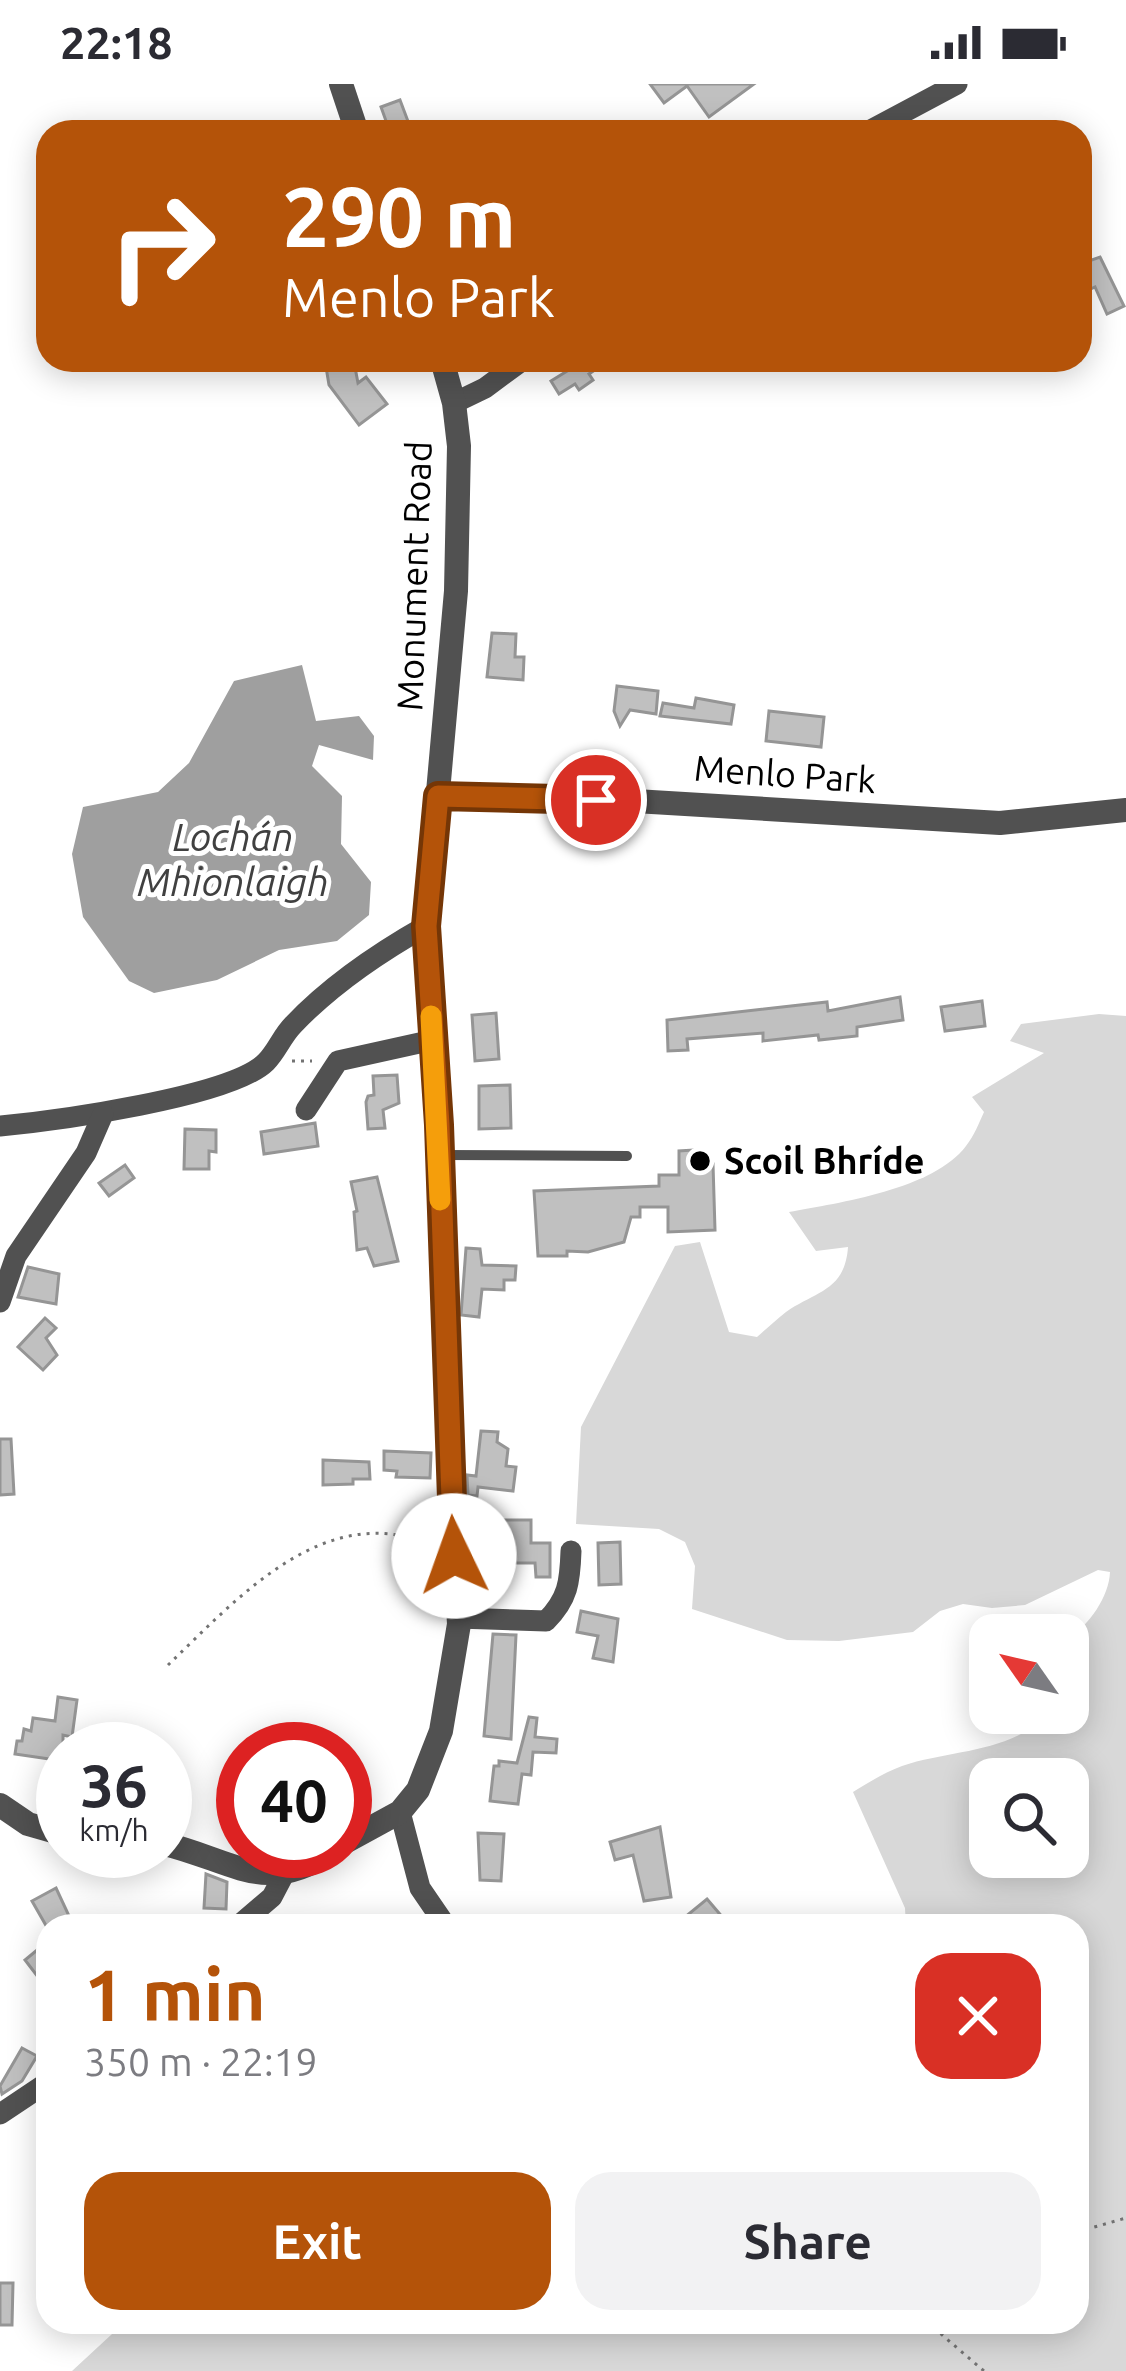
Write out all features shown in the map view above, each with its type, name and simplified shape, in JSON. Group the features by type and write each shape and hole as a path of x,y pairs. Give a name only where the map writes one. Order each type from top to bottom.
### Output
{"street":[{"path":"340,84 353,120"},
{"path":"890,120 957,84"},
{"name":"Monument Road","path":"400,1812 418,1790 441,1731 458,1618 426,926 456,591 459,446 445,372"},
{"path":"454,403 507,372"},
{"name":"Menlo Park","path":"438,796 635,801 1000,823 1126,810"},
{"path":"0,1126 103,1114 242,1078 266,1062 290,1027 323,997 426,926"},
{"path":"306,1110 338,1060 433,1040"},
{"path":"0,1302 16,1256 86,1153 103,1114"},
{"path":"458,1618 546,1621 562,1605 570,1586 571,1551"},
{"path":"0,1805 36,1826"},
{"path":"372,1827 400,1812 405,1820 420,1888 418,1904 426,1914"},
{"path":"252,1914 272,1897 282,1878"},
{"path":"420,1888 438,1914"},
{"path":"0,2114 36,2090"}],"lane":[{"path":"439,1155 626,1156"}],"path":[{"path":"266,1062 338,1060"},
{"path":"169,1665 280,1568 336,1536 374,1531 394,1534 416,1538 454,1556"},
{"path":"1089,2229 1126,2218"},
{"path":"942,2334 984,2371"}],"shaded area":[{"path":"1099,1014 1126,1016 1126,2371 72,2371 112,2334 1089,2334 1089,1914 905,1914 853,1792 902,1766 1020,1734 1089,1734 1089,1619 1106,1591 1110,1572 1098,1570 1025,1605 963,1604 940,1611 913,1632 839,1641 787,1640 692,1609 695,1566 685,1542 659,1529 576,1524 581,1427 675,1246 700,1242 729,1332 757,1337 786,1312 827,1288 846,1262 848,1247 816,1251 789,1212 884,1192 932,1173 969,1142 984,1112 972,1097 1044,1053 1010,1041 1021,1024"}],"water":[{"name":"Lochán Mhionlaigh","path":"302,665 316,721 359,716 374,736 373,760 319,745 312,766 342,796 341,844 371,882 369,915 337,941 279,950 217,980 154,993 129,981 83,917 72,854 83,807 158,792 189,763 234,681"}],"building":[{"path":"650,84 754,84 709,117 687,86 664,103"},
{"path":"400,100 408,120 386,120 381,107"},
{"path":"1100,257 1124,306 1107,314 1092,288 1092,260"},
{"path":"327,372 356,372 358,383 366,377 387,404 359,425 329,385"},
{"path":"566,372 592,372 593,380 579,390 575,384 559,394 551,381"},
{"path":"492,633 516,634 515,657 524,657 523,680 487,677"},
{"path":"617,686 658,691 656,714 630,710 620,726 614,711"},
{"path":"696,698 734,705 731,724 660,716 663,703 694,708"},
{"path":"769,711 824,717 821,747 766,741"},
{"path":"900,997 903,1020 857,1027 857,1036 763,1041 763,1033 687,1039 688,1050 668,1051 667,1020 827,1002 828,1011"},
{"path":"982,1001 985,1026 945,1031 941,1007"},
{"path":"496,1013 499,1059 475,1061 472,1015"},
{"path":"397,1075 399,1103 383,1110 385,1128 368,1129 366,1102 374,1095 373,1076"},
{"path":"510,1085 511,1128 479,1129 479,1086"},
{"path":"315,1123 318,1146 264,1154 261,1132"},
{"path":"185,1129 216,1130 216,1152 209,1151 209,1169 184,1169"},
{"path":"693,1150 693,1165 713,1164 715,1230 668,1232 668,1207 640,1207 640,1217 631,1217 624,1242 588,1252 567,1251 567,1256 538,1256 534,1191 659,1186 659,1175 679,1175 679,1151"},
{"path":"125,1165 134,1178 109,1196 99,1183"},
{"path":"377,1177 398,1261 374,1266 367,1248 357,1250 351,1182"},
{"path":"466,1248 480,1249 482,1265 516,1266 515,1280 504,1280 504,1290 482,1289 479,1317 461,1315"},
{"path":"28,1267 59,1274 56,1304 18,1297"},
{"path":"45,1318 56,1328 46,1338 57,1355 43,1370 18,1347"},
{"path":"481,1431 498,1432 497,1442 508,1449 506,1466 516,1467 513,1491 478,1487 477,1496 468,1495 467,1475 476,1476"},
{"path":"0,1439 11,1439 14,1494 0,1495"},
{"path":"384,1451 431,1453 430,1478 396,1477 397,1471 384,1470"},
{"path":"323,1460 369,1462 370,1479 323,1485"},
{"path":"504,1520 531,1520 531,1543 550,1543 550,1577 536,1577 535,1563 493,1563 493,1544 504,1544"},
{"path":"620,1542 621,1584 599,1585 598,1543"},
{"path":"581,1611 618,1619 613,1662 593,1658 598,1636 577,1632"},
{"path":"493,1634 516,1635 511,1739 484,1736"},
{"path":"58,1697 77,1700 74,1722 36,1722 36,1757 15,1754 24,1729 31,1731 33,1718 55,1721"},
{"path":"529,1717 537,1718 535,1737 557,1739 556,1753 533,1752 531,1775 522,1774 518,1804 490,1801 494,1766 499,1761 517,1763"},
{"path":"660,1827 671,1897 644,1901 633,1855 615,1860 610,1842"},
{"path":"478,1833 504,1834 501,1881 480,1880"},
{"path":"206,1874 227,1882 226,1909 204,1908"},
{"path":"56,1888 68,1914 39,1914 32,1901"},
{"path":"707,1899 720,1914 689,1914"},
{"path":"36,1951 36,1974 25,1960"},
{"path":"22,2048 36,2055 22,2081 2,2094 0,2086"},
{"path":"0,2283 13,2283 12,2325 0,2325"}],"slow traffic":[{"path":"431,1016 440,1200"}],"place":[{"name":"Scoil Bhríde","path":"700,1161"}],"route":[{"path":"454,1556 439,1125 426,926 438,796 596,800"}]}
